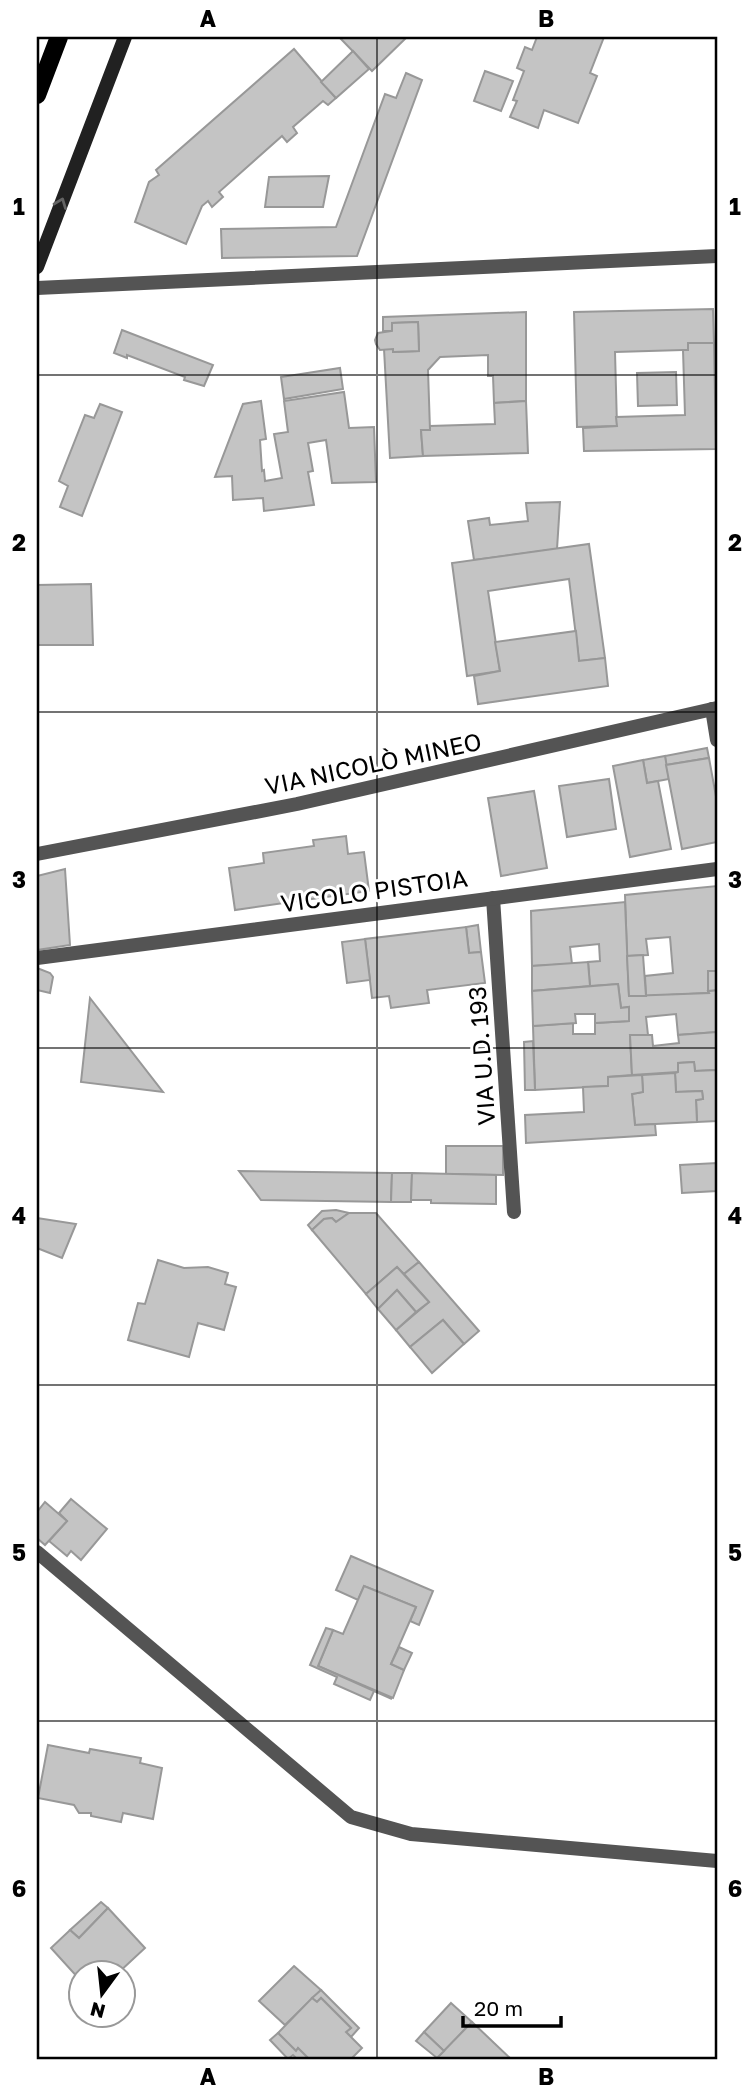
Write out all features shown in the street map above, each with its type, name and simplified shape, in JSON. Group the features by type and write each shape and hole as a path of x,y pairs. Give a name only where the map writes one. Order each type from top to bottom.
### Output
{"main road":[{"path":"37,95 60,37"}],"street":[{"path":"37,267 125,37"},
{"path":"37,288 717,256"},
{"path":"715,708 717,740"},
{"name":"VIA NICOLÒ MINEO","path":"37,854 297,804 715,708"},
{"name":"VICOLO PISTOIA","path":"37,958 717,869"},
{"name":"VIA U.D. 193","path":"493,898 514,1212"},
{"path":"37,1552 351,1817 411,1834 717,1861"}],"building":[{"path":"339,37 407,37 372,71"},
{"path":"537,37 604,37 590,73 597,76 578,123 544,110 538,128 510,117 524,71 517,68 525,47 532,50"},
{"path":"294,49 336,98 328,105 323,101 293,127 297,133 287,142 282,136 219,192 223,197 212,207 208,201 202,206 186,244 135,222 149,182 159,175 156,170"},
{"path":"353,51 369,69 336,98 321,82"},
{"path":"485,71 513,81 501,111 474,101"},
{"path":"406,73 422,80 357,256 222,258 221,229 336,227 385,94 396,98"},
{"path":"329,176 323,207 265,207 269,177"},
{"path":"713,309 714,343 688,343 688,350 615,352 617,426 577,427 574,312"},
{"path":"526,312 526,401 494,403 493,376 488,376 488,355 440,357 428,370 430,430 421,430 423,456 390,458 384,349 393,349 393,352 419,351 418,322 392,323 392,331 383,331 383,317"},
{"path":"418,322 419,351 380,350 376,344 378,333 392,331 392,323"},
{"path":"122,330 213,365 204,386 127,355 127,358 114,353"},
{"path":"688,343 714,343 716,449 584,451 583,428 617,426 616,417 685,415 683,350 688,350"},
{"path":"340,368 343,389 284,399 281,377"},
{"path":"676,372 677,405 638,406 637,373"},
{"path":"344,392 349,428 374,427 376,482 332,483 326,440 308,443 313,471 308,472 314,505 264,511 263,498 233,500 232,476 215,477 243,404 261,401 266,439 260,440 265,481 282,478 274,434 288,432 284,401"},
{"path":"526,401 528,453 423,456 421,430 430,430 430,426 495,424 494,403"},
{"path":"100,404 122,412 82,516 60,507 68,486 59,481 85,415 94,418"},
{"path":"560,502 557,549 474,560 468,521 489,518 490,525 528,521 526,503"},
{"path":"589,544 605,658 579,661 569,579 488,591 500,671 467,676 452,563"},
{"path":"91,584 93,645 37,645 37,585"},
{"path":"576,631 579,661 605,658 608,686 478,704 474,676 500,671 495,642"},
{"path":"707,748 709,758 666,765 665,756"},
{"path":"665,756 669,779 647,783 643,760"},
{"path":"709,758 717,802 717,842 682,849 666,765"},
{"path":"643,760 647,783 658,781 671,849 630,857 613,766"},
{"path":"609,779 616,829 567,837 559,786"},
{"path":"534,791 547,868 501,876 488,798"},
{"path":"346,836 348,854 364,852 369,891 235,910 229,868 264,863 263,853 314,846 313,840"},
{"path":"65,869 70,945 37,950 37,876"},
{"path":"717,886 717,971 708,971 709,993 646,996 645,976 673,973 670,937 646,939 648,955 627,956 625,895"},
{"path":"625,902 629,996 709,993 708,991 717,990 717,1032 678,1035 676,1014 646,1017 648,1035 630,1035 632,1075 608,1077 608,1086 535,1090 533,1026 573,1023 573,1034 595,1034 595,1023 629,1021 629,1007 621,1008 618,984 590,986 588,962 600,961 599,944 570,947 572,964 532,966 531,911"},
{"path":"478,925 481,952 469,953 466,927"},
{"path":"466,927 469,953 481,952 485,983 427,990 429,1003 391,1008 389,996 372,998 365,939"},
{"path":"365,939 370,980 347,983 342,942"},
{"path":"643,955 646,996 629,996 627,956"},
{"path":"588,962 590,986 532,991 532,966"},
{"path":"37,968 53,977 50,993 37,990"},
{"path":"708,971 717,971 717,990 708,991"},
{"path":"618,984 621,1008 629,1007 629,1021 595,1023 595,1014 575,1014 576,1023 533,1026 532,991"},
{"path":"90,998 163,1092 81,1082"},
{"path":"717,1032 717,1070 695,1071 694,1062 678,1063 678,1072 632,1075 630,1035 652,1035 653,1046 679,1043 678,1035"},
{"path":"533,1041 535,1090 525,1090 524,1042"},
{"path":"694,1062 695,1071 717,1070 717,1121 697,1122 696,1100 703,1099 702,1091 676,1092 675,1073 678,1072 678,1063"},
{"path":"675,1073 676,1092 702,1091 703,1099 696,1100 697,1122 635,1125 632,1094 643,1092 642,1075"},
{"path":"642,1075 643,1092 632,1094 635,1125 655,1124 656,1135 526,1143 525,1115 584,1112 583,1087 608,1086 608,1077"},
{"path":"446,1146 503,1146 503,1175 446,1174"},
{"path":"717,1163 717,1191 682,1193 680,1165"},
{"path":"239,1171 392,1173 391,1202 261,1200"},
{"path":"392,1173 412,1173 411,1202 391,1202"},
{"path":"412,1173 496,1175 496,1204 411,1200"},
{"path":"322,1211 349,1213 336,1222 332,1218 324,1219 312,1230 308,1225"},
{"path":"349,1213 376,1213 419,1262 404,1274 397,1267 366,1294 312,1230 324,1219 332,1218 336,1222"},
{"path":"37,1218 76,1224 62,1258 37,1248"},
{"path":"158,1260 184,1268 208,1267 228,1273 225,1284 236,1287 224,1330 198,1323 189,1357 128,1340 138,1303 145,1304"},
{"path":"419,1262 479,1331 464,1344 443,1320 410,1347 396,1330 429,1302 404,1274"},
{"path":"397,1267 429,1302 416,1312 397,1290 378,1309 366,1294"},
{"path":"397,1290 416,1312 396,1330 378,1309"},
{"path":"443,1320 464,1344 432,1373 410,1347"},
{"path":"71,1499 107,1529 81,1560 71,1551 67,1556 49,1541 67,1521 59,1513"},
{"path":"45,1502 67,1521 45,1545 37,1538 37,1512"},
{"path":"351,1556 433,1591 419,1625 410,1621 416,1607 364,1586 358,1600 336,1590"},
{"path":"364,1586 416,1607 391,1664 404,1670 393,1698 318,1666 333,1630 343,1634"},
{"path":"326,1628 333,1630 318,1666 392,1699 374,1691 370,1700 334,1684 337,1677 310,1665"},
{"path":"399,1647 412,1653 404,1670 391,1664"},
{"path":"48,1745 89,1753 90,1749 141,1758 140,1763 162,1768 153,1819 123,1813 121,1822 91,1816 91,1813 79,1813 74,1805 38,1798"},
{"path":"101,1902 108,1908 79,1938 70,1930"},
{"path":"108,1908 145,1948 132,1960 66,1960 66,1965 51,1948 70,1930 79,1938"},
{"path":"294,1966 321,1990 285,2025 259,2001"},
{"path":"321,1990 359,2028 351,2037 346,2032 351,2028 321,1998 317,2002 312,1998"},
{"path":"312,1998 317,2002 321,1998 351,2028 346,2032 362,2048 351,2059 309,2059 298,2048 296,2051 278,2033"},
{"path":"451,2003 472,2022 444,2051 424,2032"},
{"path":"472,2022 511,2059 437,2058"},
{"path":"424,2032 444,2051 437,2058 416,2041"},
{"path":"278,2033 296,2051 298,2048 309,2059 297,2059 293,2055 288,2059 270,2040"}]}
